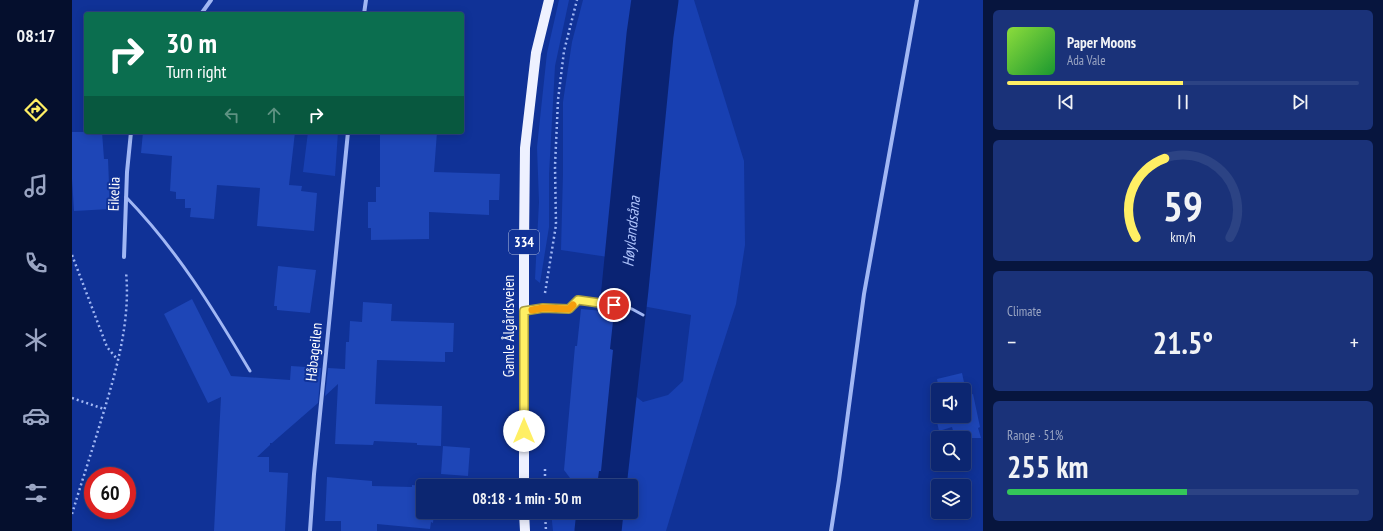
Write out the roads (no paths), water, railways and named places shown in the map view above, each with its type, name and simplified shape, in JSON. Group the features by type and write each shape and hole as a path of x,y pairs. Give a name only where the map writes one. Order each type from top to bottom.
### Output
{"main road":[{"name":"Gamle Ålgårdsveien","path":"524,479 526,148 536,53 549,0"},
{"path":"524,519 525,531"}],"street":[{"path":"202,12 211,0"},
{"path":"364,12 366,0"},
{"path":"831,531 864,294 917,0"},
{"name":"Eikelia","path":"124,257 127,172 131,134"},
{"name":"Håbageilen","path":"310,531 348,134"}],"lane":[{"path":"126,197 150,222 179,258 212,306 250,371"},
{"path":"524,311 543,308 569,309 578,300 632,309 643,315"}],"waterway":[{"name":"Høylandsåna","path":"604,479 625,289 650,35 655,0"},
{"name":"Høylandsåna","path":"598,531 599,519"}]}
